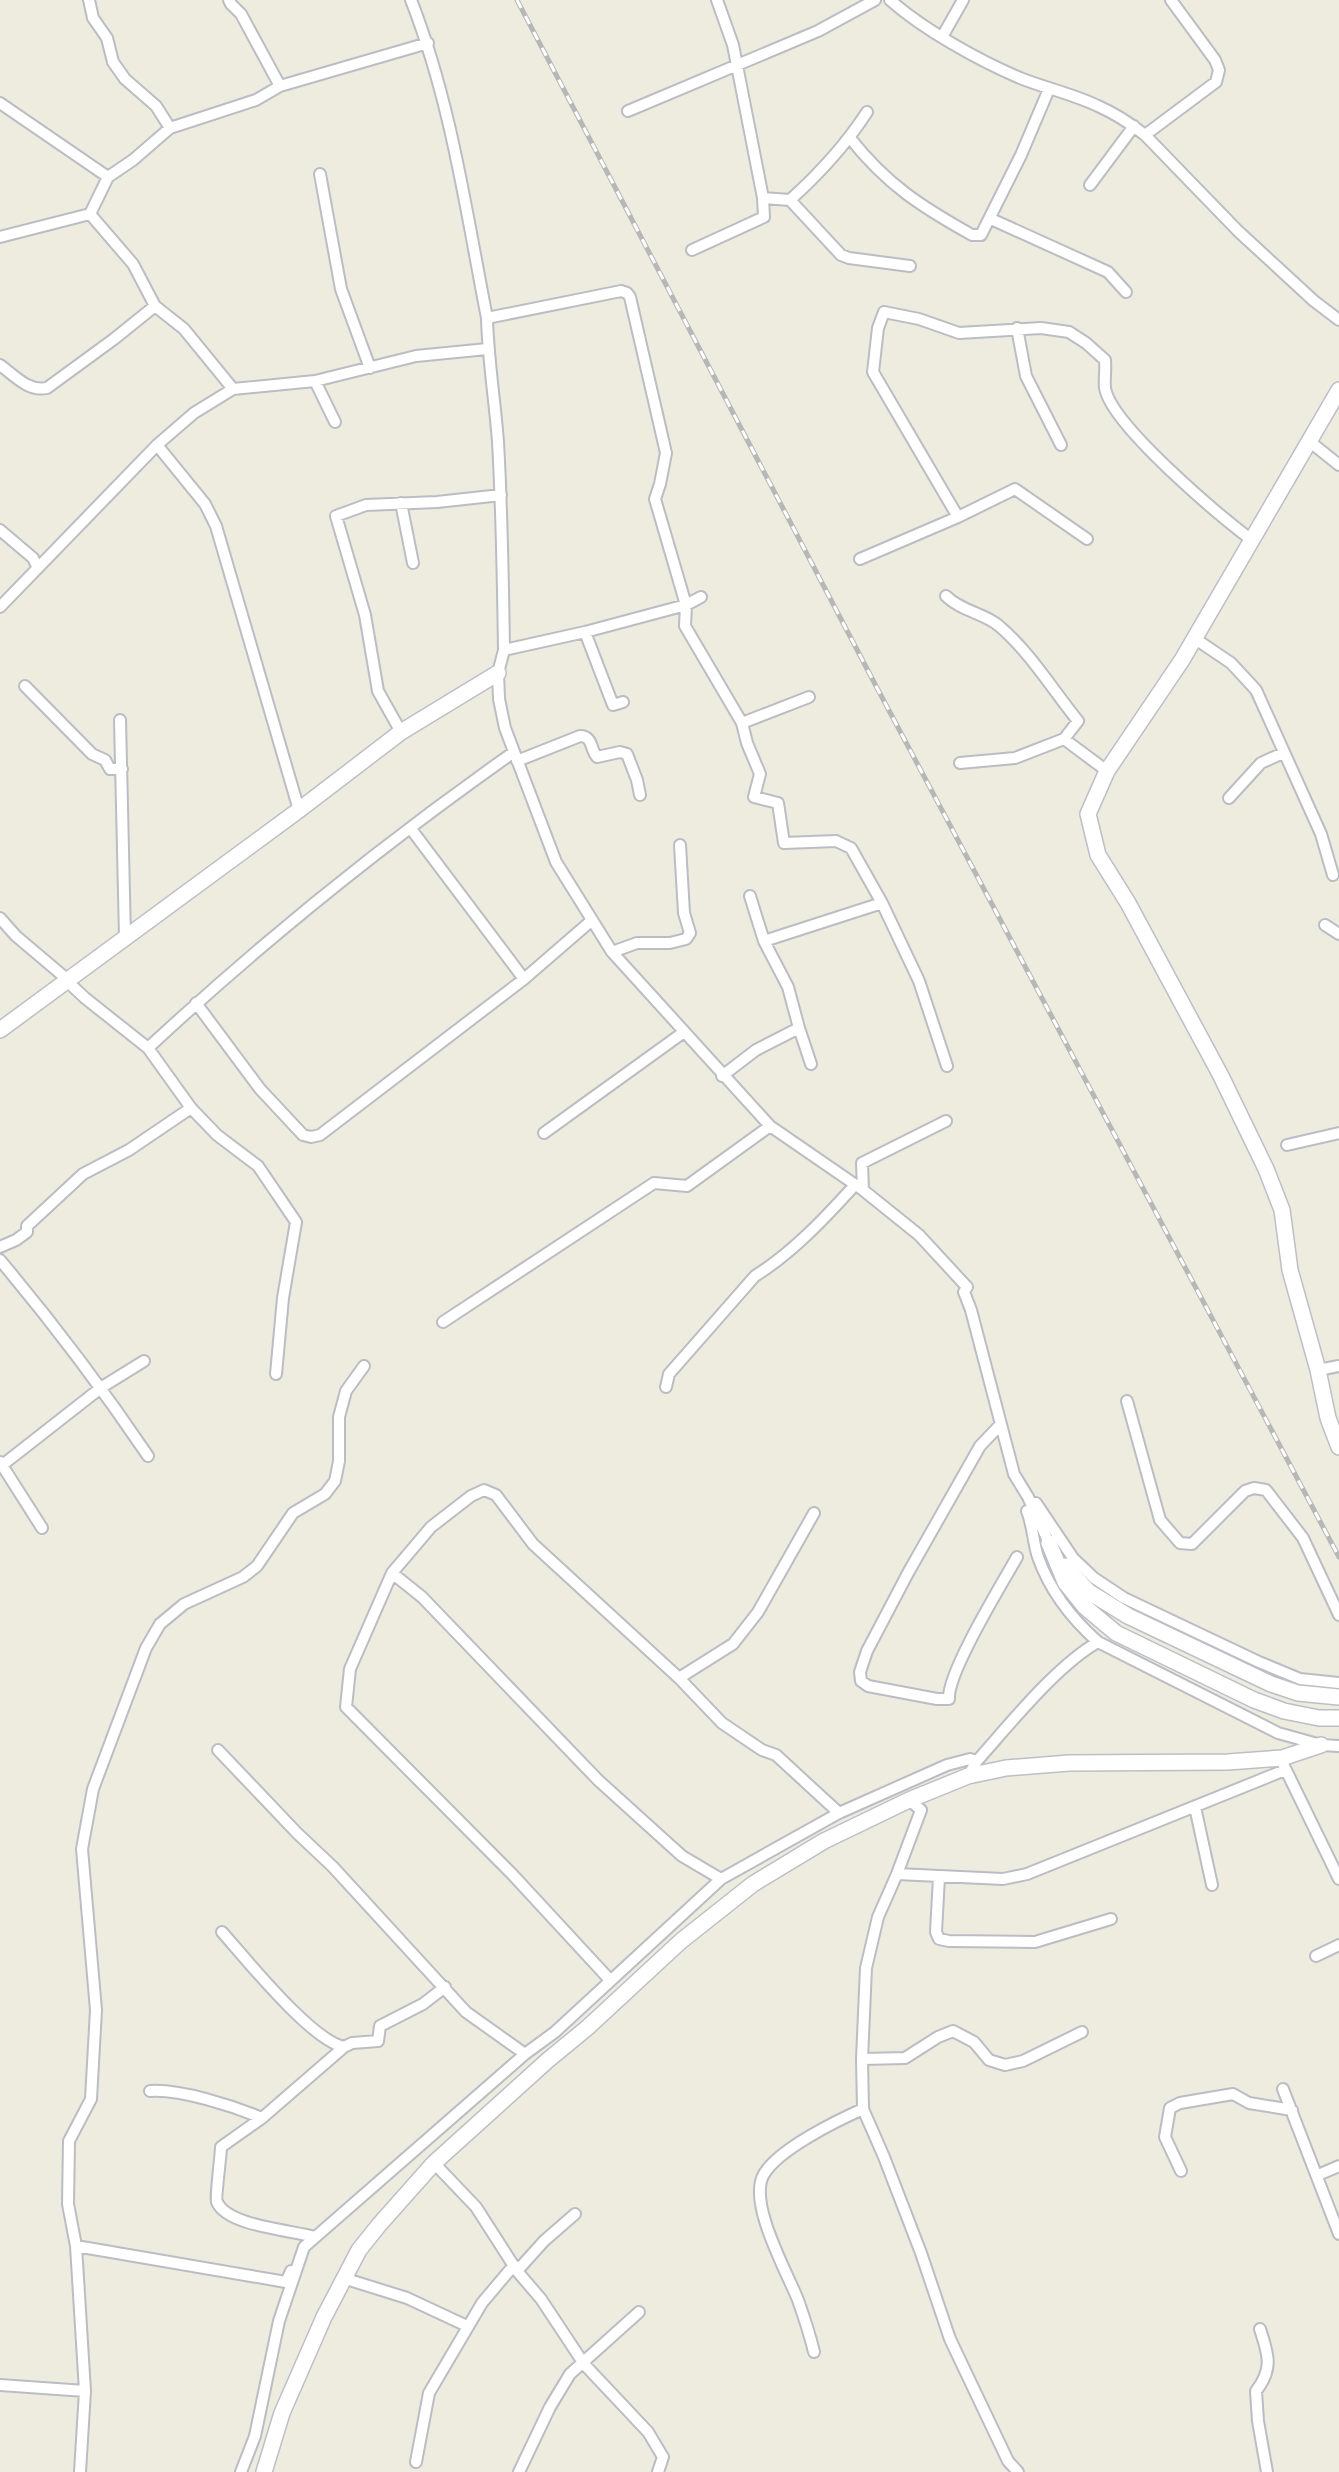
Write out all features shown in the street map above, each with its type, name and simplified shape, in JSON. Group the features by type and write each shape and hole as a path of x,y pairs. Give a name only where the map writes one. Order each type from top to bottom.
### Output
{"main road":[{"path":"1339,390 1253,541 1194,638 1107,771 1088,814 1098,855 1128,903 1221,1076 1266,1169 1282,1210 1290,1270 1318,1370 1328,1418 1339,1447"},
{"path":"0,1030 401,732 498,673"},
{"path":"1049,1543 1071,1575 1089,1592 1128,1616 1271,1684 1298,1693 1339,1697"},
{"path":"1049,1543 1065,1582 1085,1607 1116,1633 1254,1700 1284,1711 1319,1718 1339,1718"},
{"path":"264,2472 282,2413 343,2278 359,2250 434,2163 681,1941 753,1884 824,1841 909,1800 968,1776 1006,1768 1069,1763 1283,1764 1321,1745"}],"street":[{"path":"89,0 93,18 107,38 114,62 125,79 156,106 170,128"},
{"path":"229,0 241,14 280,86"},
{"path":"411,0 428,43 447,117 487,318 501,495 504,650 498,673 502,715 515,757 556,862 612,952 722,1076 770,1126 859,1188 919,1235 967,1287 964,1292 1014,1474 1031,1519 1038,1557 1053,1589 1078,1625 1098,1642 1278,1733 1321,1745 1339,1746"},
{"path":"692,250 764,217 763,198 737,64 717,0"},
{"path":"628,111 818,31 875,0"},
{"path":"890,0 909,17 942,37 1018,77 1098,106 1134,126 1238,231 1314,301 1339,320"},
{"path":"942,37 963,0"},
{"path":"1145,135 1216,82 1219,76 1215,60 1171,0"},
{"path":"0,237 90,214 108,177 133,160 170,128 256,100 280,86 428,43"},
{"path":"850,138 867,160 923,207 972,235 981,235 1022,155 1049,89"},
{"path":"0,103 108,177"},
{"path":"790,200 819,174 850,138 867,112"},
{"path":"1090,185 1134,126"},
{"path":"320,174 341,289 370,368"},
{"path":"763,198 790,200 841,255 910,266"},
{"path":"90,214 132,264 155,306 184,329 233,389"},
{"path":"991,219 1108,272 1126,291"},
{"path":"487,318 621,291 627,292 666,453 655,499 686,605 685,626 742,723 759,774 754,797 778,803 784,843 836,841 851,848 882,903 919,981 947,1066"},
{"path":"0,365 30,388 38,390 47,388 155,306"},
{"path":"958,517 873,372 880,319 884,312 920,319 959,333 1041,327 1069,332 1105,360 1105,388 1112,405 1134,433 1196,494 1253,541"},
{"path":"1017,328 1026,376 1061,444"},
{"path":"0,607 157,445 194,413 233,389 315,381 416,356 488,349"},
{"path":"315,381 335,422"},
{"path":"1309,441 1339,465"},
{"path":"157,445 205,504 216,526 299,810"},
{"path":"860,559 958,517 1015,489 1087,539"},
{"path":"401,732 378,691 364,615 336,516 366,505 437,502 501,495"},
{"path":"401,503 413,563"},
{"path":"0,530 33,558 38,568"},
{"path":"946,596 954,604 997,624 1038,666 1050,686 1078,721 1064,739 1015,758 960,763"},
{"path":"504,650 585,632 686,605 701,597"},
{"path":"585,632 613,705 623,702"},
{"path":"1194,638 1232,663 1256,690 1321,834 1333,875"},
{"path":"25,686 92,754 105,760 110,768 122,769"},
{"path":"742,723 809,697"},
{"path":"120,720 125,937"},
{"path":"148,1048 310,906 456,793 515,757 585,736 589,738 597,757 620,752 627,754 640,795"},
{"path":"1064,739 1107,771"},
{"path":"1229,798 1261,764 1283,753"},
{"path":"411,829 524,979"},
{"path":"612,952 637,943 670,943 686,939 690,933 684,913 680,845"},
{"path":"750,896 764,941 788,987 812,1064"},
{"path":"764,941 882,903"},
{"path":"0,918 16,936 85,998 148,1048 191,1108 217,1135 258,1166 296,1222 283,1298 276,1374"},
{"path":"196,1004 260,1089 303,1135 311,1137 320,1135 524,979 591,921"},
{"path":"1325,925 1339,934"},
{"path":"722,1076 756,1050 799,1028"},
{"path":"544,1133 684,1032"},
{"path":"0,1247 27,1232 27,1226 83,1174 129,1150 191,1108"},
{"path":"666,1387 669,1374 755,1276 769,1267 859,1188 862,1163 946,1121"},
{"path":"443,1322 654,1183 687,1186 770,1126"},
{"path":"1287,1145 1339,1133"},
{"path":"0,1260 45,1312 102,1387 148,1456"},
{"path":"42,1528 1,1464 102,1387 144,1360"},
{"path":"80,2472 85,2391 76,2246 68,2204 69,2141 91,2099 96,2010 82,1849 93,1789 146,1648 159,1624 184,1604 243,1577 257,1566 293,1513 325,1494 335,1481 339,1461 339,1417 346,1390 364,1366"},
{"path":"1318,1370 1339,1366"},
{"path":"1127,1401 1160,1520 1180,1543 1192,1544 1245,1491 1254,1488 1266,1490 1303,1538 1339,1615"},
{"path":"1000,1424 980,1446 908,1573 867,1651 860,1672 861,1681 868,1686 937,1699 949,1699 948,1691 953,1679 978,1627 1017,1557"},
{"path":"1014,1474 1028,1497 1049,1543"},
{"path":"1014,1474 1073,1557 1094,1578 1124,1598 1300,1679 1339,1683"},
{"path":"610,1980 512,1874 346,1707 350,1669 392,1573 431,1527 471,1496 484,1490 496,1495 533,1544 679,1678 722,1723 762,1750 776,1755 840,1813"},
{"path":"679,1678 733,1644 758,1612 814,1514"},
{"path":"392,1573 422,1597 598,1780 682,1856 721,1879"},
{"path":"968,1776 977,1761 1041,1692 1083,1651 1098,1642"},
{"path":"218,1750 297,1833 333,1867 466,2012 525,2055"},
{"path":"76,2246 286,2282 304,2247 525,2055 555,2032 721,1879 840,1813 947,1765 970,1759 977,1761"},
{"path":"897,1874 1003,1879 1027,1874 1195,1807 1283,1764 1339,1879"},
{"path":"909,1800 921,1810 879,1917 866,1968 862,2059 863,2109 913,2231 950,2339 1008,2461 1018,2472"},
{"path":"1195,1807 1212,1884"},
{"path":"939,1877 936,1932 939,1939 1035,1942 1111,1919"},
{"path":"222,1932 294,2011 337,2049"},
{"path":"1316,1956 1339,1945"},
{"path":"315,2237 294,2230 259,2226 239,2220 224,2211 216,2202 221,2147 262,2118 337,2049 352,2043 378,2041 380,2026 423,2004 445,1987"},
{"path":"862,2059 905,2058 938,2037 953,2031 974,2042 989,2060 1005,2065 1023,2061 1082,2032"},
{"path":"1283,2089 1339,2234"},
{"path":"150,2091 173,2091 246,2111 262,2118"},
{"path":"1181,2171 1165,2137 1170,2108 1180,2103 1233,2094 1249,2103 1292,2110"},
{"path":"814,2352 797,2299 774,2245 761,2205 759,2189 763,2175 780,2157 837,2121 863,2109"},
{"path":"434,2163 476,2207 584,2364 648,2432 663,2457 658,2472"},
{"path":"1318,2175 1339,2166"},
{"path":"416,2462 429,2394 467,2326 482,2303 544,2241 575,2214"},
{"path":"241,2472 255,2436 279,2321 304,2247"},
{"path":"343,2278 407,2298 467,2326"},
{"path":"519,2472 550,2407 570,2374 584,2364 639,2312"},
{"path":"1260,2329 1269,2359 1256,2391 1258,2421 1268,2472"},
{"path":"0,2385 85,2391"}],"railway":[{"path":"517,0 876,686 1339,1557"}]}
